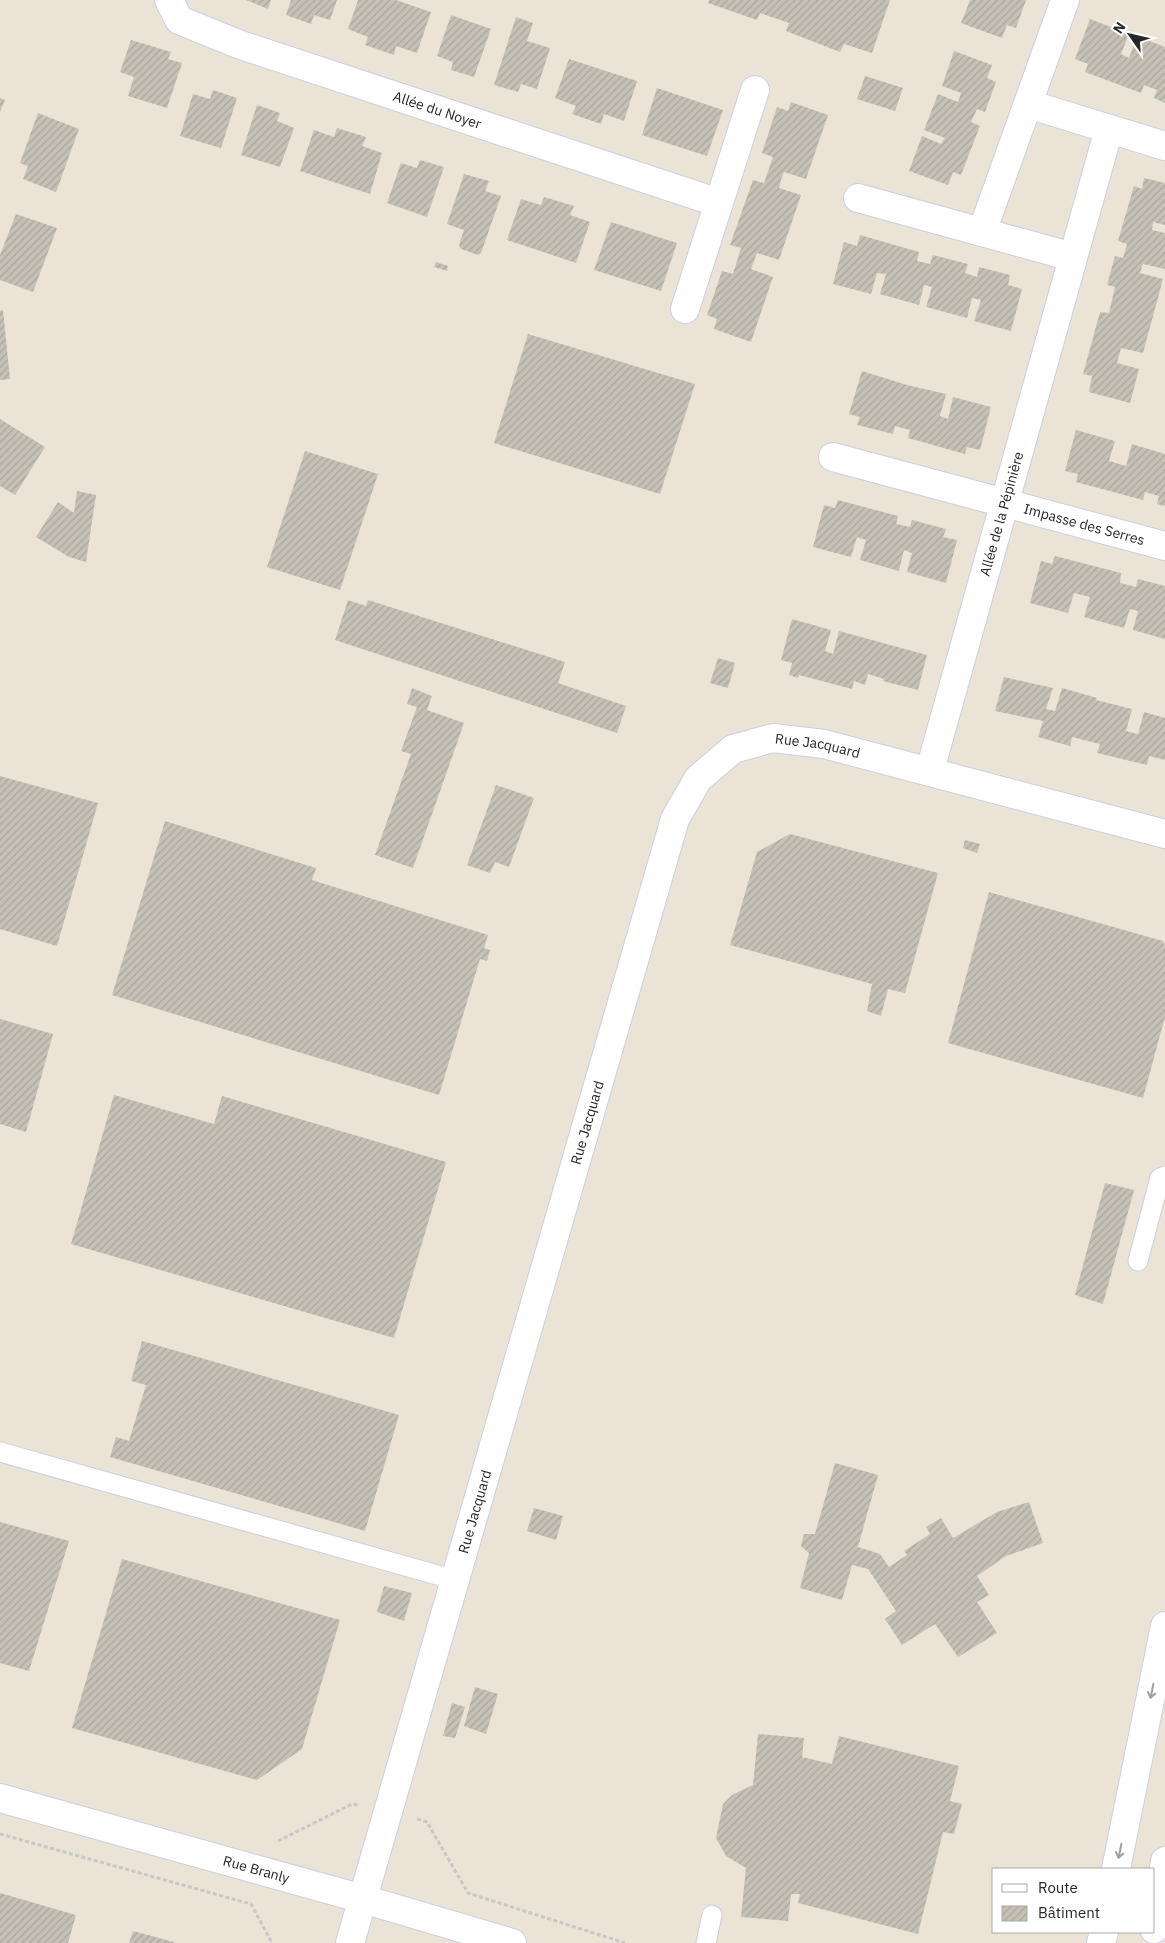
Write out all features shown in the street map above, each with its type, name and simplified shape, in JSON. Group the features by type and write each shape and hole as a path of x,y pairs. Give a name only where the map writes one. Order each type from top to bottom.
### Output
{"street":[{"name":"Allée du Noyer","path":"169,0 179,20 238,44 719,203"},
{"path":"982,232 1065,0"},
{"path":"685,309 755,90"},
{"path":"1028,104 1165,146"},
{"name":"Allée de la Pépinière","path":"930,770 1109,129"},
{"path":"858,198 1073,257"},
{"name":"Impasse des Serres","path":"833,457 1165,546"},
{"name":"Rue Jacquard","path":"350,1943 675,819 698,779 733,749 773,738 824,744 930,770 1165,834"},
{"path":"1116,1868 1165,1626"},
{"name":"Rue Branly","path":"0,1798 363,1899 512,1943"},
{"path":"1155,1924 1165,1861"}],"lane":[{"path":"1138,1261 1160,1178 1165,1176"},
{"path":"0,1452 455,1580"},
{"path":"706,1943 712,1915"}],"path":[{"path":"271,1839 280,1842 352,1804 388,1811 427,1822 468,1893 625,1943"},
{"path":"0,1834 251,1904 272,1943"}],"building":[{"path":"246,0 271,0 268,9"},
{"path":"291,0 337,0 330,20 314,15 311,24 286,15"},
{"path":"358,0 396,0 431,12 417,53 396,46 394,55 365,45 368,37 348,29"},
{"path":"709,0 890,0 872,53 844,44 840,52 786,31 789,23 760,13 757,20 708,3"},
{"path":"970,0 1026,0 1016,28 1007,25 1002,38 961,23"},
{"path":"451,15 491,29 474,77 451,70 453,62 437,56"},
{"path":"516,17 533,23 527,41 550,48 537,89 521,84 518,92 494,85"},
{"path":"1090,19 1129,34 1121,54 1129,58 1137,36 1165,47 1165,103 1154,98 1157,90 1144,85 1141,93 1085,72 1088,64 1075,59"},
{"path":"131,40 171,52 168,59 182,63 167,108 128,96 134,77 120,72"},
{"path":"954,51 992,65 987,78 996,82 985,112 977,109 971,122 980,126 961,175 953,172 948,185 909,171 922,136 941,144 945,138 924,130 938,94 958,102 961,93 942,86"},
{"path":"569,59 637,81 624,121 604,114 601,124 572,114 576,106 555,98"},
{"path":"865,76 903,88 895,111 857,99"},
{"path":"657,88 723,110 707,156 642,135"},
{"path":"213,90 237,98 221,148 180,136 193,94 210,99"},
{"path":"0,98 5,100 0,112"},
{"path":"791,102 828,115 806,179 784,172 781,180 779,188 801,195 779,260 757,253 751,269 773,277 751,342 714,329 717,319 707,315 722,271 733,274 741,248 730,245 753,180 764,183 773,157 762,153 777,107 788,111"},
{"path":"257,105 280,113 277,121 294,128 280,167 241,155"},
{"path":"38,113 79,129 56,192 23,179 28,166 20,163"},
{"path":"337,128 366,137 362,146 382,153 370,194 300,171 314,130 334,137"},
{"path":"420,160 444,167 427,217 387,203 401,163 417,168"},
{"path":"464,174 489,181 485,191 501,196 481,253 478,255 461,249 459,245 464,230 447,224"},
{"path":"1144,178 1165,183 1165,225 1153,222 1152,230 1165,233 1165,269 1143,264 1140,273 1163,279 1143,353 1121,348 1117,363 1139,369 1130,403 1089,392 1092,376 1083,374 1100,312 1109,313 1115,287 1107,285 1115,256 1123,258 1127,244 1118,241 1134,186 1142,189"},
{"path":"544,197 574,206 570,215 590,222 576,263 507,240 521,199 541,205"},
{"path":"16,214 57,228 33,292 0,280 0,255"},
{"path":"611,222 677,243 661,291 594,270"},
{"path":"860,235 919,252 917,261 930,264 933,255 968,264 965,273 977,277 979,267 1010,275 1008,285 1022,289 1011,331 974,321 981,300 972,298 967,318 926,307 932,287 924,285 919,305 880,294 886,274 877,273 871,294 833,284 844,242 857,246"},
{"path":"436,262 448,266 447,271 434,267"},
{"path":"3,310 10,379 0,380 0,311"},
{"path":"528,334 695,384 660,494 494,443"},
{"path":"862,371 907,385 946,394 940,416 948,419 953,397 991,407 980,450 967,447 965,454 908,438 910,430 895,426 893,434 857,425 860,417 849,414"},
{"path":"0,419 45,447 15,495 0,486"},
{"path":"1076,430 1115,441 1109,461 1126,466 1132,444 1165,454 1165,506 1157,504 1159,496 1145,492 1143,500 1076,482 1078,474 1065,471"},
{"path":"305,451 378,474 340,590 267,567"},
{"path":"77,491 96,495 86,562 69,557 36,537 58,502 74,513"},
{"path":"838,500 898,516 896,524 910,527 912,520 946,529 943,537 957,540 946,583 907,572 912,553 904,550 899,571 860,560 866,540 857,537 851,557 813,547 824,505 835,508"},
{"path":"1055,556 1121,573 1120,583 1136,587 1138,579 1165,586 1165,639 1133,630 1138,611 1130,609 1124,628 1084,617 1090,597 1074,593 1068,613 1030,603 1041,561 1052,564"},
{"path":"348,600 366,606 368,600 565,662 558,683 626,706 617,733 335,640"},
{"path":"792,619 831,630 825,651 833,654 839,631 927,655 918,690 883,681 884,679 868,674 865,685 854,681 852,689 799,675 798,678 789,675 792,663 781,660"},
{"path":"718,658 735,663 728,688 710,683"},
{"path":"1004,677 1053,688 1046,709 1055,711 1062,688 1097,698 1096,700 1132,709 1126,731 1138,734 1144,712 1165,718 1165,760 1149,756 1147,765 1097,753 1100,744 1072,737 1070,746 1038,737 1043,721 995,711"},
{"path":"412,688 432,696 427,710 464,723 413,868 375,855 411,754 401,751 417,707 407,704"},
{"path":"0,776 98,803 57,946 0,929"},
{"path":"496,785 534,798 509,867 495,862 490,873 467,865"},
{"path":"165,821 316,868 312,880 488,935 484,948 490,950 487,961 480,959 439,1095 112,995"},
{"path":"790,834 938,873 905,993 888,989 881,1016 867,1011 872,984 730,945 757,852"},
{"path":"965,840 980,844 977,853 963,848"},
{"path":"989,892 1163,941 1165,946 1165,1017 1143,1098 948,1043"},
{"path":"0,1019 53,1034 26,1132 0,1124"},
{"path":"114,1095 214,1124 222,1096 446,1162 394,1338 71,1244"},
{"path":"1105,1183 1134,1190 1103,1304 1075,1295"},
{"path":"142,1341 399,1415 365,1531 110,1457 116,1437 129,1441 146,1385 131,1381"},
{"path":"835,1463 878,1475 858,1547 880,1554 889,1567 907,1555 904,1551 930,1534 926,1527 941,1518 953,1538 997,1512 1029,1502 1043,1543 1006,1556 977,1576 989,1595 977,1602 997,1633 958,1657 935,1624 902,1645 885,1619 896,1611 868,1569 852,1565 842,1600 800,1588 809,1553 801,1546 804,1534 815,1534"},
{"path":"534,1508 563,1516 556,1540 527,1531"},
{"path":"0,1522 69,1541 29,1671 0,1663"},
{"path":"122,1559 340,1620 302,1749 257,1780 72,1728"},
{"path":"384,1586 412,1593 404,1621 377,1612"},
{"path":"475,1687 498,1694 486,1734 464,1726"},
{"path":"452,1703 465,1707 455,1738 443,1736"},
{"path":"758,1734 804,1738 802,1757 832,1764 839,1736 959,1766 950,1801 962,1804 954,1834 943,1832 918,1934 798,1903 800,1894 791,1894 788,1921 741,1917 746,1868 726,1856 716,1838 723,1804 732,1795 753,1785"},
{"path":"0,1893 76,1915 68,1943 0,1943"},
{"path":"133,1931 174,1942 174,1943 129,1943"}]}
